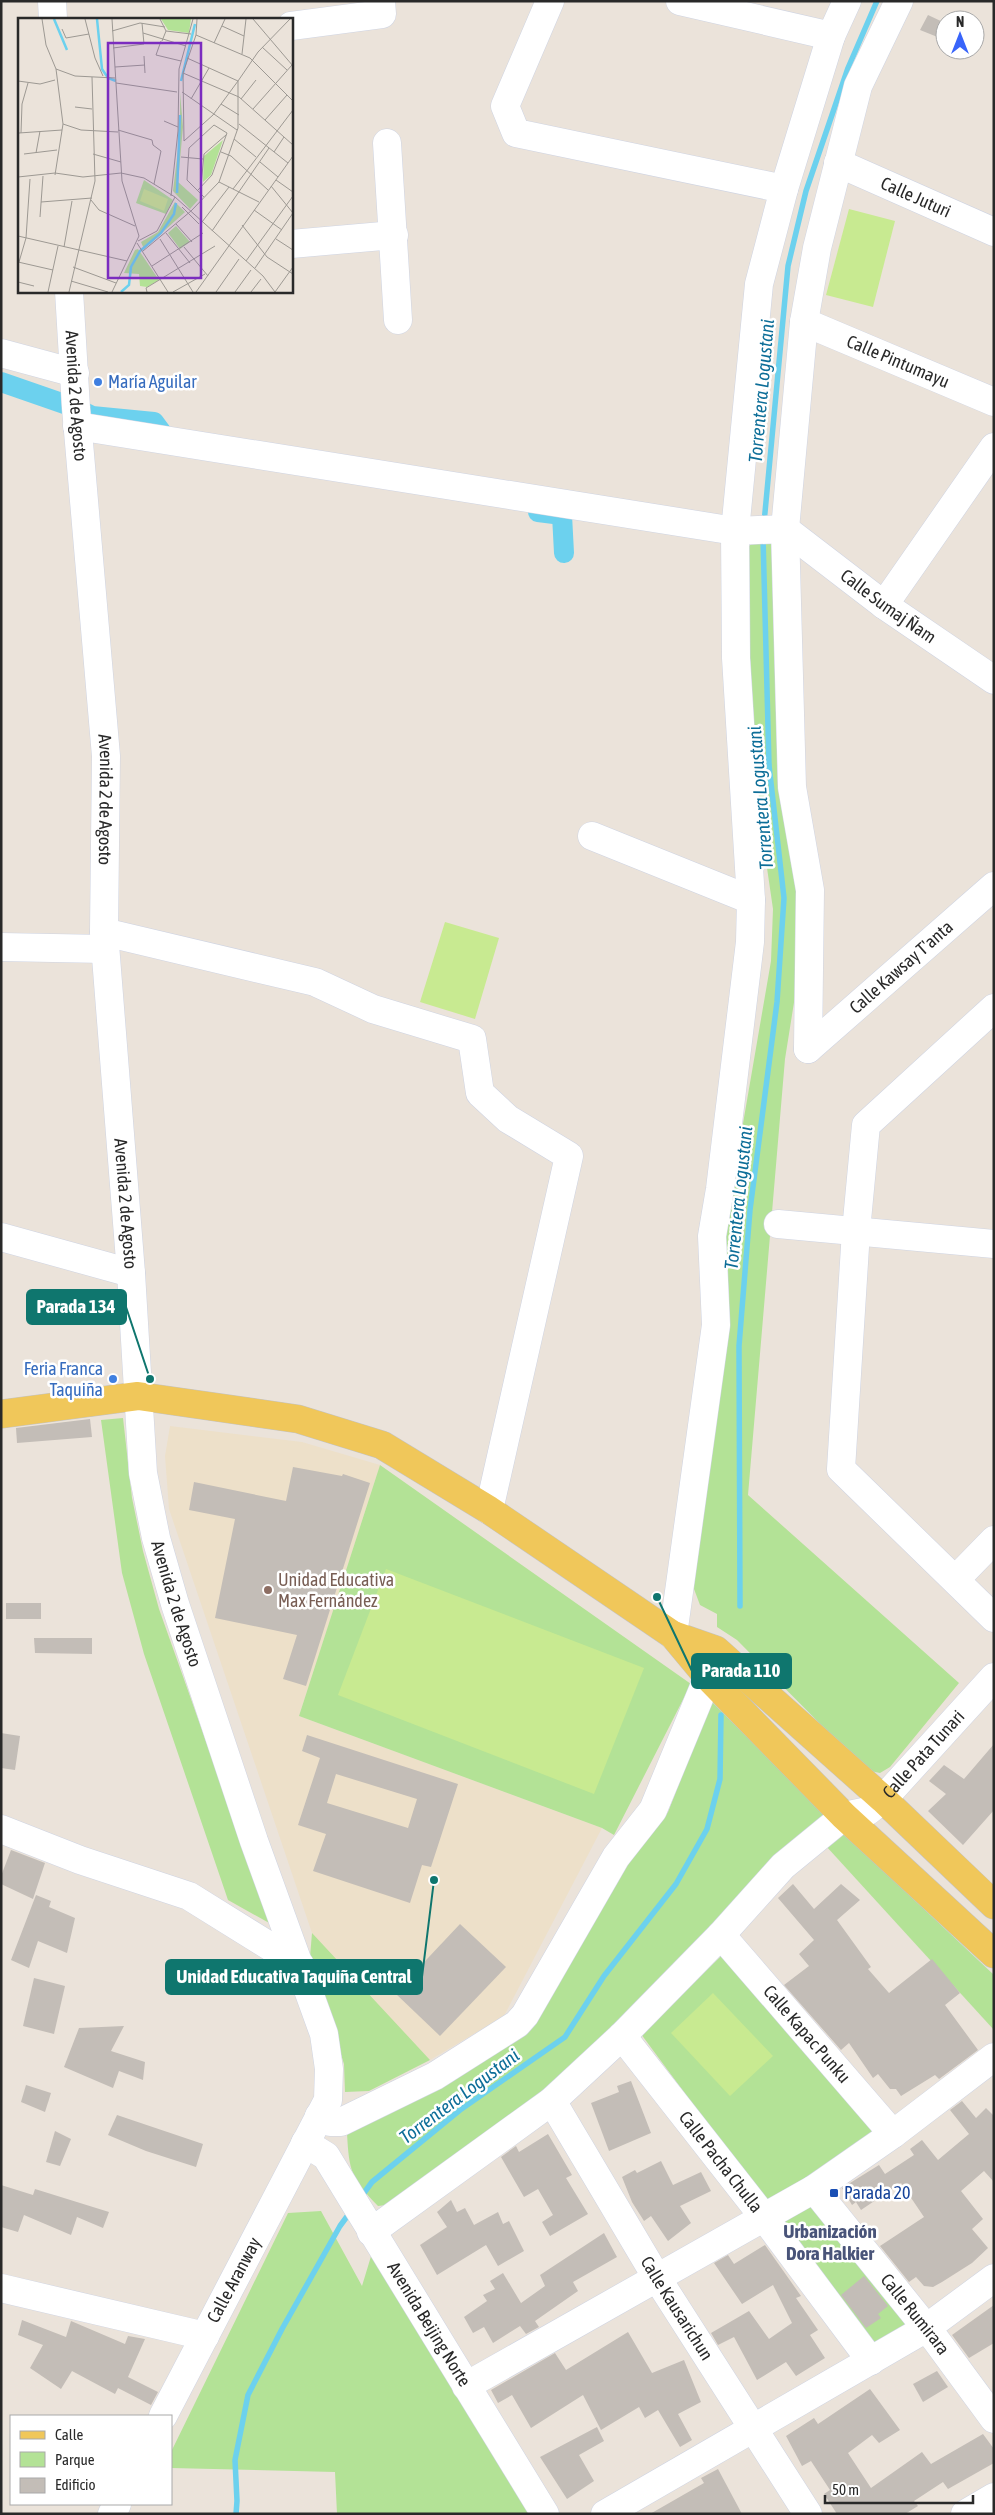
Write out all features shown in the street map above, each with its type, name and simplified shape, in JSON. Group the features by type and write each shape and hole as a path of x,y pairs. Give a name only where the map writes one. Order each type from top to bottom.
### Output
{"main road":[{"path":"1,1414 138,1396 298,1419 382,1446 489,1510 673,1635 716,1650 883,1799 994,1905"},
{"path":"673,1635 708,1677 844,1816 994,1954"}],"street":[{"path":"52,1 53,18"},
{"path":"292,26 382,14 381,1"},
{"path":"550,1 505,106 516,133 784,189"},
{"path":"680,1 831,36"},
{"path":"762,530 759,284 784,189 831,36 847,1"},
{"path":"673,1635 716,1325 712,1236 750,942 751,900 736,658 804,322 817,248 838,162 858,86 899,1"},
{"path":"387,143 398,320"},
{"name":"Calle Juturi","path":"838,162 994,232"},
{"path":"292,244 394,235"},
{"name":"Avenida 2 de Agosto","path":"69,292 78,426 106,756 105,941 131,1273 143,1474 156,1538 175,1604 254,1841 324,2034 329,2069 328,2100 305,2144"},
{"name":"Calle Pintumayu","path":"804,322 994,402"},
{"path":"1,353 75,373"},
{"path":"78,426 762,530"},
{"path":"884,605 994,447"},
{"name":"Calle Sumaj Ñam","path":"762,530 884,605 994,680"},
{"name":"Calle Kawsay T'anta","path":"762,530 792,787 810,890 808,1048 994,886"},
{"path":"592,836 751,900"},
{"path":"1,947 105,941 315,982 373,1010 472,1039 480,1093 508,1119 569,1156 489,1510"},
{"path":"994,1008 866,1125 856,1231 841,1469 994,1618"},
{"path":"778,1224 994,1244"},
{"path":"1,1237 131,1273"},
{"path":"956,1579 994,1539"},
{"path":"319,2116 330,2122 341,2122 435,2076 516,2024 525,2015 616,1857 653,1810 708,1677 716,1650"},
{"name":"Calle Pata Tunari","path":"844,1816 868,1811 883,1799 994,1677"},
{"path":"360,2214 552,2101 622,2036 721,1935 784,1866 844,1816"},
{"path":"1,1828 80,1860 189,1896 300,1965"},
{"name":"Calle Kapac Punku","path":"721,1935 893,2134"},
{"name":"Calle Pacha Chulla","path":"622,2036 764,2216 871,2361"},
{"path":"466,2386 814,2189 893,2134 994,2057"},
{"name":"Calle Kausarichun","path":"552,2101 657,2278 808,2514"},
{"name":"Avenida Beijing Norte","path":"305,2144 326,2156 545,2514"},
{"name":"Calle Aranway","path":"164,2415 305,2144"},
{"name":"Calle Rumirara","path":"814,2189 994,2418"},
{"path":"605,2514 925,2329 994,2278"},
{"path":"1,2288 204,2336"},
{"path":"965,2514 994,2497"}],"shaded area":[{"path":"170,1426 302,1442 380,1465 299,1716 602,1828 504,2016 430,2060 321,1947 312,1933 169,1509 165,1456"}],"green space":[{"path":"849,209 895,221 873,307 826,295"},
{"path":"756,540 770,540 778,545 801,901 799,971 785,1059 748,1495 959,1683 890,1767 880,1773 866,1770 737,1640 717,1627 717,1614 700,1605 691,1581 725,1228 771,961 773,909 754,779 746,576 748,547"},
{"path":"445,922 499,938 475,1019 420,1002"},
{"path":"123,1418 132,1498 143,1551 159,1609 271,1924 228,1900 144,1654 122,1573 101,1420"},
{"path":"380,1465 691,1684 614,1835 602,1828 299,1716"},
{"path":"386,1569 644,1668 594,1794 338,1695"},
{"path":"711,1701 825,1815 618,2026 542,2091 394,2204 378,2206 362,2188 353,2173 347,2133 535,2024 633,1856 668,1812"},
{"path":"841,1831 994,1975 994,2030 826,1846"},
{"path":"312,1933 430,2060 369,2091 345,2092 344,2064 310,1957"},
{"path":"721,1956 878,2132 766,2203 641,2034"},
{"path":"713,1993 773,2056 730,2096 671,2033"},
{"path":"814,2203 907,2325 871,2345 780,2222"},
{"path":"321,2211 362,2286 372,2253 533,2514 337,2514 335,2472 172,2468 172,2450 288,2213"}],"building":[{"path":"928,15 935,18 935,36 920,30"},
{"path":"90,1419 92,1437 17,1443 16,1428"},
{"path":"293,1467 342,1476 343,1474 370,1483 306,1686 283,1679 297,1635 215,1618 235,1519 189,1510 194,1482 286,1501"},
{"path":"6,1603 41,1603 41,1619 6,1619"},
{"path":"34,1638 92,1638 92,1654 35,1653"},
{"path":"1,1733 20,1736 15,1770 1,1768"},
{"path":"307,1735 458,1784 431,1867 422,1865 410,1903 313,1871 326,1834 298,1825 320,1758 302,1751","holes":["336,1774 417,1799 408,1828 327,1803"]},
{"path":"994,1744 994,1810 963,1845 928,1811 946,1794 929,1781 944,1765 964,1779"},
{"path":"11,1850 45,1863 33,1899 1,1884 1,1876"},
{"path":"793,1884 814,1909 841,1884 860,1900 837,1920 871,1967 868,1969 889,1993 932,1959 960,1993 945,2005 978,2050 939,2079 935,2075 901,2096 896,2089 890,2089 878,2074 873,2078 849,2043 841,2050 784,1985 809,1966 799,1954 814,1940 778,1898"},
{"path":"36,1895 51,1901 49,1907 75,1918 67,1953 38,1941 29,1968 11,1960"},
{"path":"460,1924 506,1967 440,2036 395,1993"},
{"path":"34,1978 65,1986 54,2034 23,2026"},
{"path":"124,2026 111,2051 145,2062 143,2080 119,2071 113,2088 64,2067 79,2028"},
{"path":"631,2081 651,2133 609,2151 591,2103 619,2092 617,2086"},
{"path":"26,2085 51,2093 45,2112 21,2102"},
{"path":"962,2101 976,2118 986,2108 994,2116 994,2182 984,2171 961,2191 983,2219 972,2229 988,2248 972,2263 942,2282 933,2287 924,2286 916,2277 909,2282 880,2246 924,2217 901,2183 861,2210 856,2202 852,2205 842,2188 879,2165 885,2174 914,2155 910,2149 922,2140 938,2160 969,2134 950,2110"},
{"path":"117,2115 203,2144 196,2167 146,2151 108,2135"},
{"path":"55,2131 71,2139 60,2166 46,2162"},
{"path":"548,2134 572,2175 566,2178 588,2214 550,2236 542,2222 553,2215 538,2189 524,2197 501,2157 516,2146 519,2152"},
{"path":"661,2161 673,2185 701,2172 711,2191 680,2206 691,2223 668,2241 651,2216 644,2221 632,2202 622,2177 635,2170 637,2173"},
{"path":"1,2185 33,2195 35,2189 109,2212 103,2228 77,2217 71,2235 24,2215 18,2232 1,2227"},
{"path":"451,2200 457,2212 465,2208 474,2225 498,2212 503,2224 509,2221 524,2251 498,2266 486,2245 437,2275 420,2245 447,2227 437,2212"},
{"path":"604,2233 617,2257 573,2282 578,2291 535,2321 539,2327 526,2334 520,2326 493,2343 484,2327 473,2333 464,2317 487,2301 483,2295 495,2289 490,2281 503,2273 521,2303 545,2286 540,2275"},
{"path":"765,2245 801,2296 796,2298 818,2330 810,2335 825,2358 796,2376 786,2362 757,2380 734,2337 718,2345 711,2333 749,2311 769,2339 792,2323 773,2285 742,2304 714,2263 728,2255 734,2264"},
{"path":"864,2276 888,2306 878,2314 881,2318 866,2328 841,2295"},
{"path":"994,2305 994,2343 969,2358 952,2335"},
{"path":"22,2320 66,2337 71,2321 125,2344 128,2336 145,2339 128,2377 158,2392 151,2405 118,2388 115,2394 72,2371 61,2389 30,2368 43,2345 18,2335"},
{"path":"628,2332 652,2373 684,2360 701,2402 678,2414 692,2440 680,2447 658,2410 645,2418 639,2407 601,2430 583,2395 531,2428 512,2395 498,2403 491,2390 555,2353 566,2370"},
{"path":"937,2371 948,2387 923,2402 913,2384"},
{"path":"870,2389 900,2430 879,2443 872,2435 848,2453 871,2488 922,2452 931,2464 983,2434 994,2449 994,2463 948,2489 943,2482 914,2501 918,2506 905,2514 837,2514 824,2494 830,2490 811,2461 802,2466 786,2436 814,2418 818,2424"},
{"path":"597,2427 604,2441 579,2455 594,2481 567,2499 540,2457"},
{"path":"718,2469 742,2514 650,2514 704,2483 701,2478"}],"waterway":[{"name":"Torrentera Logustani","path":"764,523 788,266 806,191 848,68 877,1"},
{"path":"1,382 76,408 92,416 154,422 171,445"},
{"path":"538,512 562,515 564,553"},
{"name":"Torrentera Logustani","path":"740,1606 739,1346 750,1210 777,1002 784,898 769,765 763,537"},
{"name":"Torrentera Logustani","path":"361,2197 372,2182 460,2110 565,2037 604,1976 676,1884 707,1829 720,1779 721,1715"},
{"name":"Torrentera Logustani","path":"236,2514 235,2460 248,2395 282,2329 340,2226 351,2211"}],"place":[{"name":"María Aguilar","path":"98,382"},
{"name":"Feria Franca Taquiña","path":"113,1379"},
{"name":"Parada 134","path":"150,1379"},
{"name":"Unidad Educativa Max Fernández","path":"268,1590"},
{"name":"Parada 110","path":"657,1597"},
{"name":"Unidad Educativa Taquiña Central","path":"434,1880"},
{"name":"Parada 20","path":"834,2193"}],"district":[{"name":"Urbanización Dora Halkier","path":"830,2242"}]}
